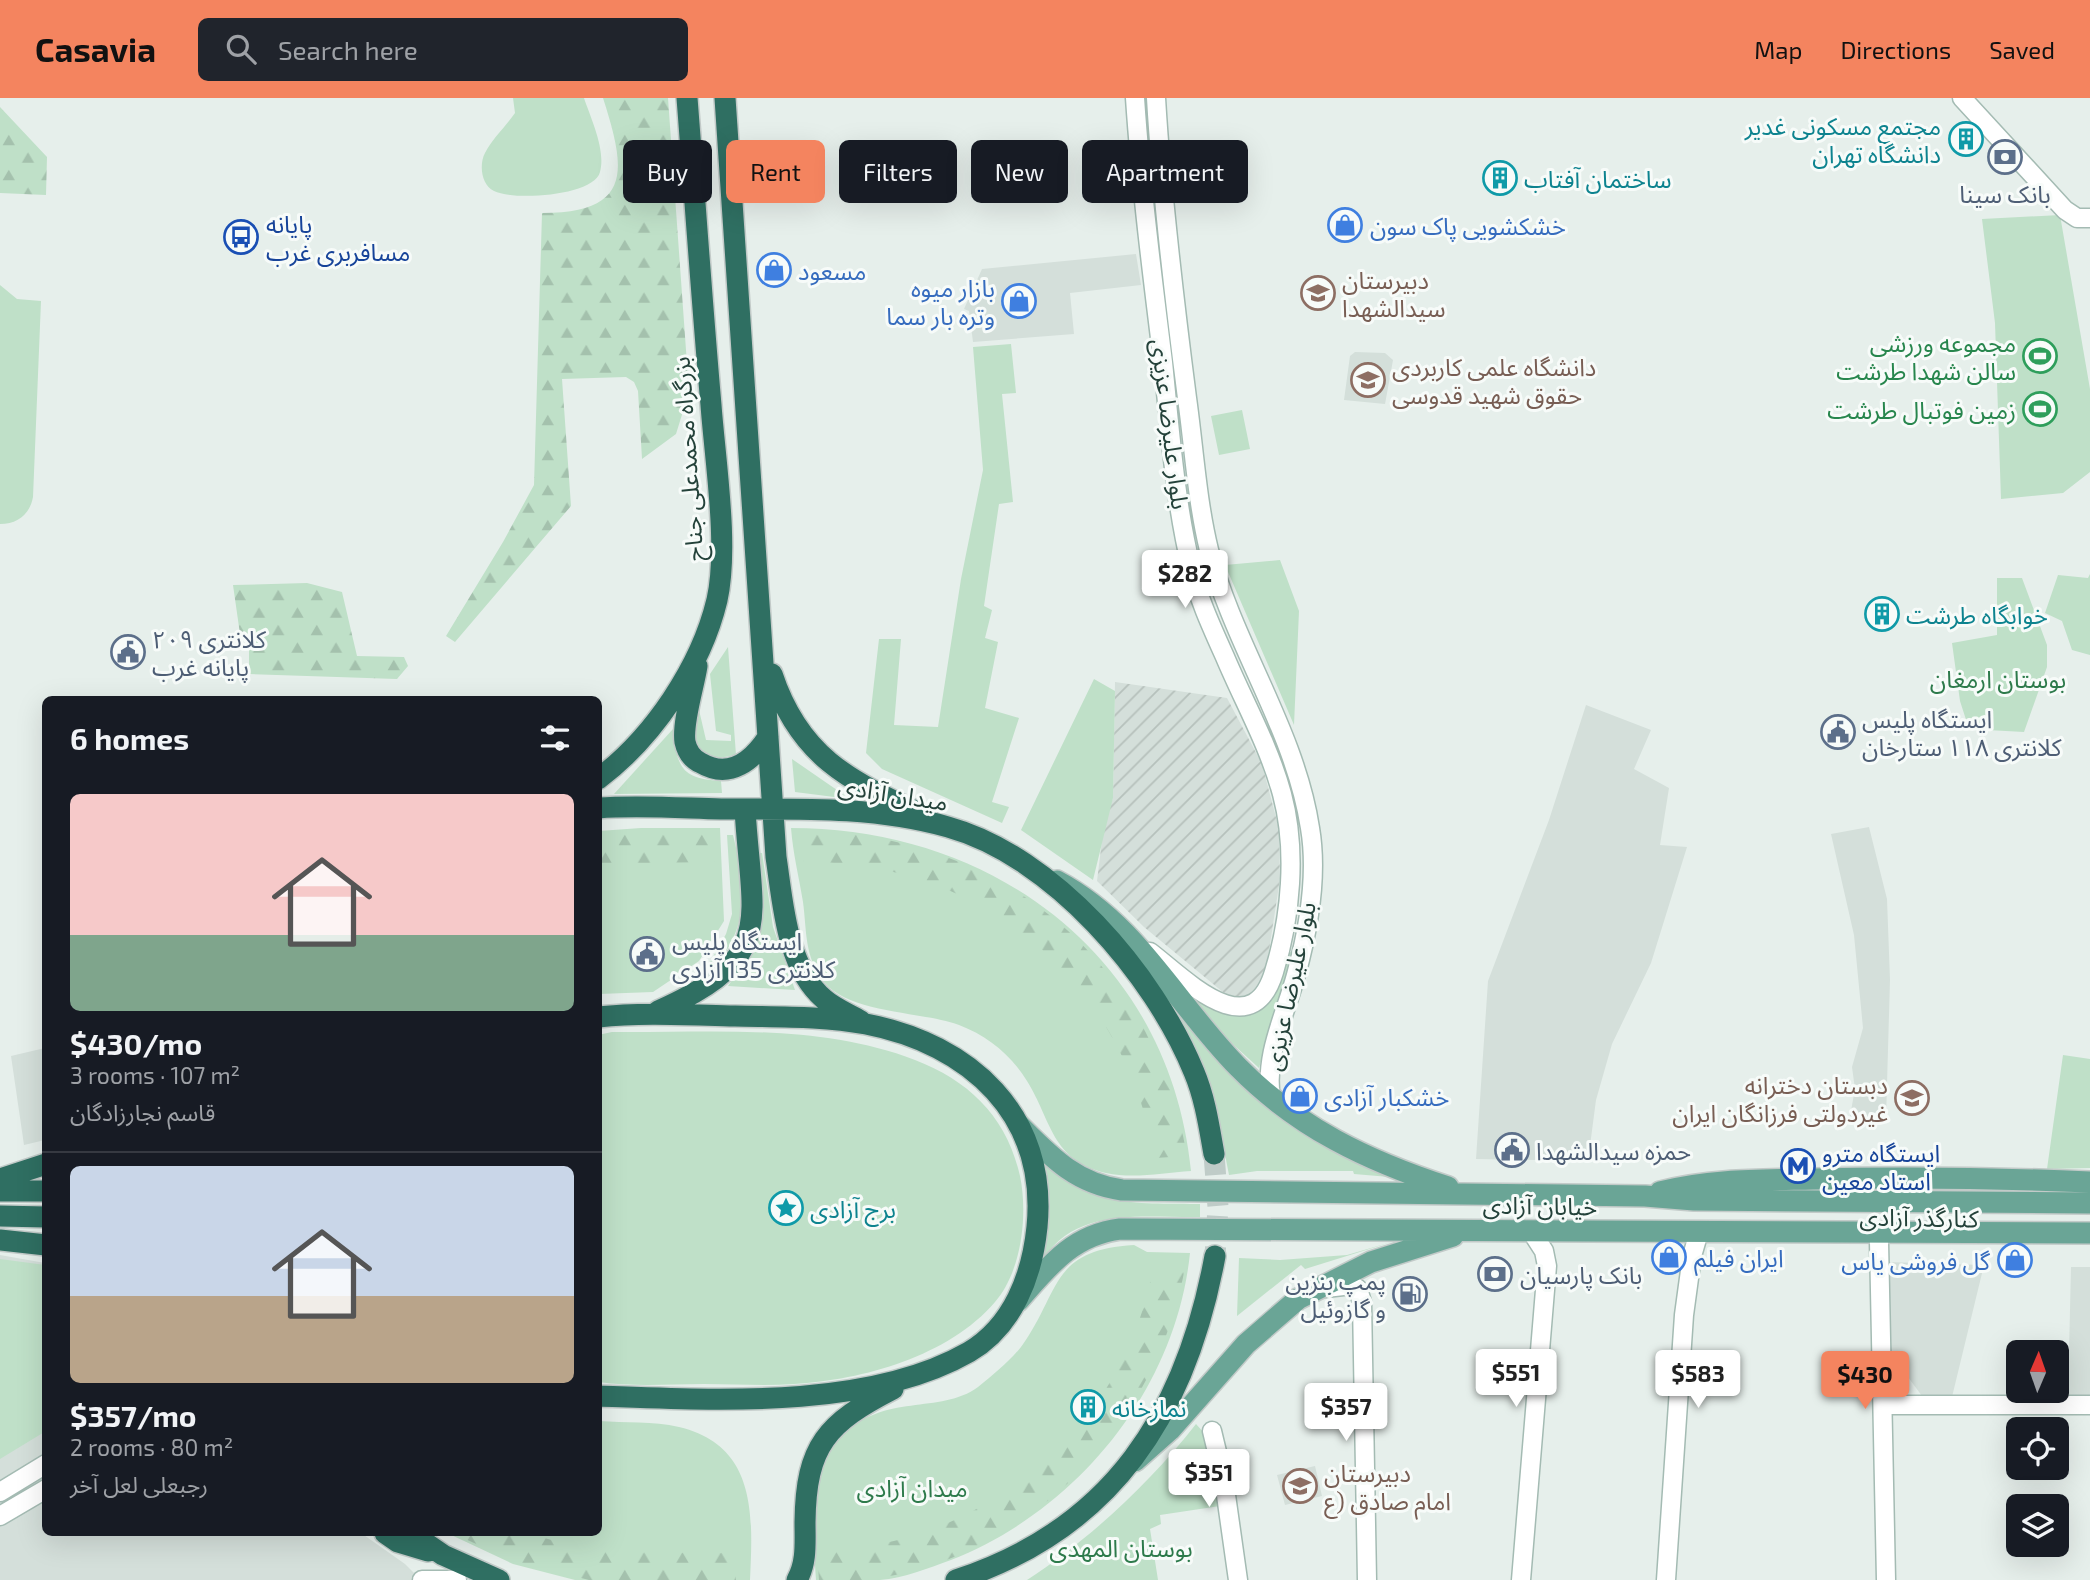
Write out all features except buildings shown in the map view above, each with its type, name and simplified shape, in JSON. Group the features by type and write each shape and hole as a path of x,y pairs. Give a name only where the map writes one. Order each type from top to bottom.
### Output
{"highway":[{"name":"بزرگراه محمدعلی جناح","path":"602,775 663,711 699,650 714,611 721,570 716,457 687,98"},
{"path":"725,98 772,808 782,895 797,958 811,986 825,1001 866,1024"},
{"path":"763,648 779,697 806,742 859,785 948,827"},
{"path":"699,650 685,740 694,759 716,770 730,770 745,763 768,737"},
{"name":"میدان آزادی","path":"602,808 840,810 948,827 1000,849 1036,870 1114,946 1169,1023 1194,1072 1208,1120 1214,1154"},
{"path":"654,1013 715,982 738,956 748,937 755,904 745,809"},
{"path":"602,1017 654,1013 788,1017 866,1024 919,1040 955,1056 997,1090 1018,1125 1032,1161 1038,1218 1030,1266 1016,1302 999,1326 977,1346 851,1411 820,1446 808,1479 804,1567 797,1580"},
{"path":"0,1179 42,1165"},
{"path":"0,1191 42,1191"},
{"path":"0,1216 42,1217"},
{"path":"0,1240 42,1245"},
{"path":"992,1580 1028,1550 1076,1517 1130,1466 1196,1340 1215,1256"},
{"path":"602,1396 783,1397 873,1386 924,1373"},
{"path":"389,1536 398,1542 443,1555 499,1580"},
{"path":"415,1536 443,1555"},
{"path":"956,1580 1028,1550"}],"main road":[{"name":"بلوار علیرضا عزیزی","path":"1135,98 1164,373 1188,554 1209,620 1270,759 1290,833 1288,892 1281,943 1270,985 1254,1002 1235,1007 1206,996 1135,940"},
{"name":"بلوار علیرضا عزیزی","path":"1156,98 1175,307 1209,551 1296,766 1311,831 1311,886 1302,948 1271,1054 1268,1073 1271,1098"},
{"path":"1962,98 2065,209 2083,218"},
{"path":"1188,554 1209,551"},
{"path":"1245,703 1266,695"},
{"path":"1036,870 1089,900 1135,940 1227,1055 1271,1098 1301,1120 1378,1164 1467,1194"},
{"path":"1281,943 1302,948"},
{"name":"خیابان آزادی","path":"1018,1125 1073,1174 1101,1187 1151,1191 2090,1203"},
{"name":"کنارگذر آزادی","path":"1645,1196 1696,1182 1753,1180 1986,1178 2090,1182"},
{"path":"1130,1466 1170,1430 1246,1344 1309,1292 1371,1262 1472,1230"},
{"name":"خیابان آزادی","path":"1016,1302 1063,1252 1079,1241 1105,1231 2090,1233"},
{"path":"1521,1580 1547,1266 1544,1251 1531,1231"},
{"path":"1666,1580 1684,1315 1692,1256 1699,1233"},
{"name":"کنارگذر آزادی","path":"1746,1233 1799,1240 2090,1246"},
{"path":"1879,1242 1886,1580"},
{"path":"1309,1292 1352,1285 1358,1289 1362,1302 1367,1580"},
{"path":"1884,1405 2090,1405"},
{"path":"1212,1431 1224,1481 1238,1580"},
{"path":"0,1492 42,1466"},
{"path":"0,1516 42,1491"},
{"path":"422,1580 457,1580"}],"shaded area":[{"name":"بازار میوه وتره بار سما","path":"1136,254 1141,285 1070,293 1074,334 973,342 969,311 964,309 982,269"},
{"name":"دانشگاه علمی کاربردی حقوق شهید قدوسی","path":"1355,352 1385,353 1393,360 1385,404 1344,400 1350,356"},
{"path":"1115,682 1227,698 1262,764 1279,829 1280,879 1264,983 1254,995 1241,999 1224,993 1144,927 1097,881 1104,824 1113,798"},
{"path":"1586,705 1651,730 1634,769 1669,788 1660,845 1687,847 1651,963 1612,1044 1596,1100 1588,1161 1476,1159 1488,981 1549,820"},
{"path":"1869,827 1887,899 1890,980 1886,1119 1850,1116 1855,1089 1852,1067 1863,1028 1854,935 1831,834"},
{"path":"42,1049 42,1141 24,1145 11,1056"},
{"path":"0,1255 42,1262 42,1536 365,1536 405,1564 421,1580 0,1580"},
{"path":"1886,1262 1984,1265 1952,1397 1922,1396 1888,1350"},
{"path":"2071,1267 2090,1267 2090,1396 2069,1396"},
{"name":"دبیرستان امام صادق (ع","path":"1315,1466 1322,1496 1285,1505 1277,1475"}],"green space":[{"path":"513,98 584,98 601,154 600,172 595,180 584,187 569,191 535,196 504,194 494,191 486,184 482,174 483,158 491,143 515,113"},
{"path":"603,98 668,98 671,140 623,140 623,203 676,203 689,392 676,434 642,459 638,391 634,382 626,377 562,379 571,506 455,642 446,636 534,485 542,213 572,211 594,205 608,195 616,181 618,165 611,123"},
{"path":"0,107 47,157 46,195 0,193"},
{"name":"مجموعه ورزشی سالن شهدا طرشت","path":"2060,215 2090,389 2090,472 2063,493 2001,499 1995,323 1982,219"},
{"path":"0,285 17,299 41,301 33,497 22,517 0,524"},
{"path":"1011,344 1016,393 1002,394 1013,502 999,504 984,606 992,610 985,638 998,642 985,708 1019,718 992,802 1009,807 1002,823 882,769 866,753 879,639 901,639 894,725 938,727 961,579 983,470 973,347"},
{"path":"1242,410 1250,449 1219,455 1211,416"},
{"path":"1280,560 1299,611 1294,725 1225,565"},
{"path":"2090,574 2090,655 2072,650 2062,621 2045,613 2058,575 2088,578"},
{"name":"بوستان ارمغان","path":"1997,578 2022,578 2047,645 2047,667 2024,732 1969,729 1960,701 1952,643 1997,635"},
{"path":"307,583 342,592 357,656 404,657 408,666 397,679 249,674 249,634 240,634 233,585"},
{"path":"728,647 736,755 712,759 704,753 695,739 693,724 696,697 706,740 731,741 731,735 716,731 710,674"},
{"path":"1094,679 1115,691 1113,798 1093,880 1021,830"},
{"path":"673,729 679,762 689,774 721,781 722,793 614,794"},
{"path":"792,759 850,799 795,792"},
{"path":"720,828 724,921 699,961 653,992 602,994 602,831"},
{"path":"791,828 866,834 937,852 1003,881 1060,920 1110,970 1149,1028 1176,1096 1191,1171 1127,1176 1088,1167 1063,1149 1021,1072 989,1041 970,1029 943,1020 868,1006 851,1000 824,982 810,953"},
{"path":"715,831 715,862 602,864 602,833"},
{"path":"800,831 872,837 940,854 1001,882 1055,920 1102,967 1140,1022 1169,1086 1187,1156 1155,1158 1138,1095 1112,1038 1078,987 1035,944 986,909 930,883 869,867 804,862"},
{"path":"727,835 733,835 741,872 742,906 734,937 713,969 709,964 726,934 732,914"},
{"path":"759,853 762,853 773,927 795,990 728,986 750,952 760,924 762,893"},
{"path":"1129,942 1238,1079 1413,1179 1354,1174 1353,1171 1257,1171 1229,1175 1219,1124"},
{"path":"1287,951 1293,953 1259,1068 1226,1038 1180,983 1216,1008 1270,997 1283,974"},
{"path":"765,1032 803,1035 878,1048 915,1060 953,1079 983,1104 996,1119 1014,1155 1020,1176 1023,1207 1021,1242 1004,1289 976,1321 954,1337 929,1351 876,1371 821,1382 772,1385 602,1382 602,1034"},
{"path":"2063,1055 2090,1059 2090,1168 2047,1169"},
{"path":"1045,1159 1059,1175 1076,1187 1095,1195 1136,1203 1200,1204 1200,1217 1135,1217 1094,1222 1058,1241 1044,1258 1050,1203"},
{"path":"1395,1241 1305,1269 1301,1265 1237,1316 1239,1258 1280,1260 1347,1255"},
{"name":"میدان آزادی","path":"1134,1245 1147,1252 1190,1253 1181,1303 1165,1351 1142,1397 1113,1439 1079,1477 1040,1510 997,1538 951,1560 889,1579 816,1580 814,1524 818,1486 830,1452 841,1437 857,1423 875,1414 946,1400 978,1387 1021,1347 1061,1277 1071,1265 1086,1255"},
{"path":"0,1259 42,1265 42,1433 0,1459"},
{"path":"1185,1267 1170,1325 1146,1380 1115,1430 1076,1475 1031,1514 981,1545 925,1567 866,1580 819,1580 817,1552 878,1545 935,1528 988,1503 1036,1469 1077,1428 1111,1381 1137,1327 1153,1268"},
{"path":"602,1421 669,1425 705,1436 723,1450 737,1467 745,1486 751,1531 750,1580 575,1580 513,1564 453,1536 602,1536"},
{"name":"بوستان المهدی","path":"1196,1424 1205,1434 1220,1506 1160,1515 1161,1524 1150,1529 1158,1580 1027,1580 1074,1547 1118,1509 1159,1468"},
{"path":"459,1536 537,1536 570,1545 617,1552 735,1553 736,1580 589,1580 514,1561"}],"tunnel":[{"path":"1214,1154 1218,1207 1215,1256"}],"place":[{"name":"مجتمع مسکونی غدیر دانشگاه تهران","path":"1966,139"},
{"name":"بانک سینا","path":"2005,157"},
{"name":"ساختمان آفتاب","path":"1500,178"},
{"name":"خشکشویی پاک سون","path":"1345,225"},
{"name":"پایانه مسافربری غرب","path":"241,237"},
{"name":"مسعود","path":"774,270"},
{"name":"دبيرستان سیدالشهدا","path":"1318,293"},
{"name":"بازار میوه وتره بار سما","path":"1019,301"},
{"name":"مجموعه ورزشی سالن شهدا طرشت","path":"2040,356"},
{"name":"دانشگاه علمی کاربردی حقوق شهید قدوسی","path":"1368,380"},
{"name":"زمین فوتبال طرشت","path":"2040,409"},
{"name":"خوابگاه طرشت","path":"1882,614"},
{"name":"کلانتری ۲۰۹ پایانه غرب","path":"128,652"},
{"name":"ایستگاه پلیس کلانتری ۱۱۸ ستارخان","path":"1838,732"},
{"name":"ایستگاه پلیس کلانتری 135 آزادی","path":"647,954"},
{"name":"خشکبار آزادی","path":"1300,1096"},
{"name":"دبستان دخترانه غیردولتی فرزانگان ايران","path":"1912,1098"},
{"name":"حمزه سیدالشهدا","path":"1512,1150"},
{"name":"ایستگاه مترو استاد معین","path":"1798,1166"},
{"name":"برج آزادی","path":"786,1208"},
{"name":"ایران فیلم","path":"1669,1257"},
{"name":"گل فروشی یاس","path":"2015,1260"},
{"name":"بانک پارسیان","path":"1495,1274"},
{"name":"پمپ بنزین و گازوئیل","path":"1410,1294"},
{"name":"نمازخانه","path":"1088,1407"},
{"name":"دبیرستان امام صادق (ع","path":"1300,1486"}]}
